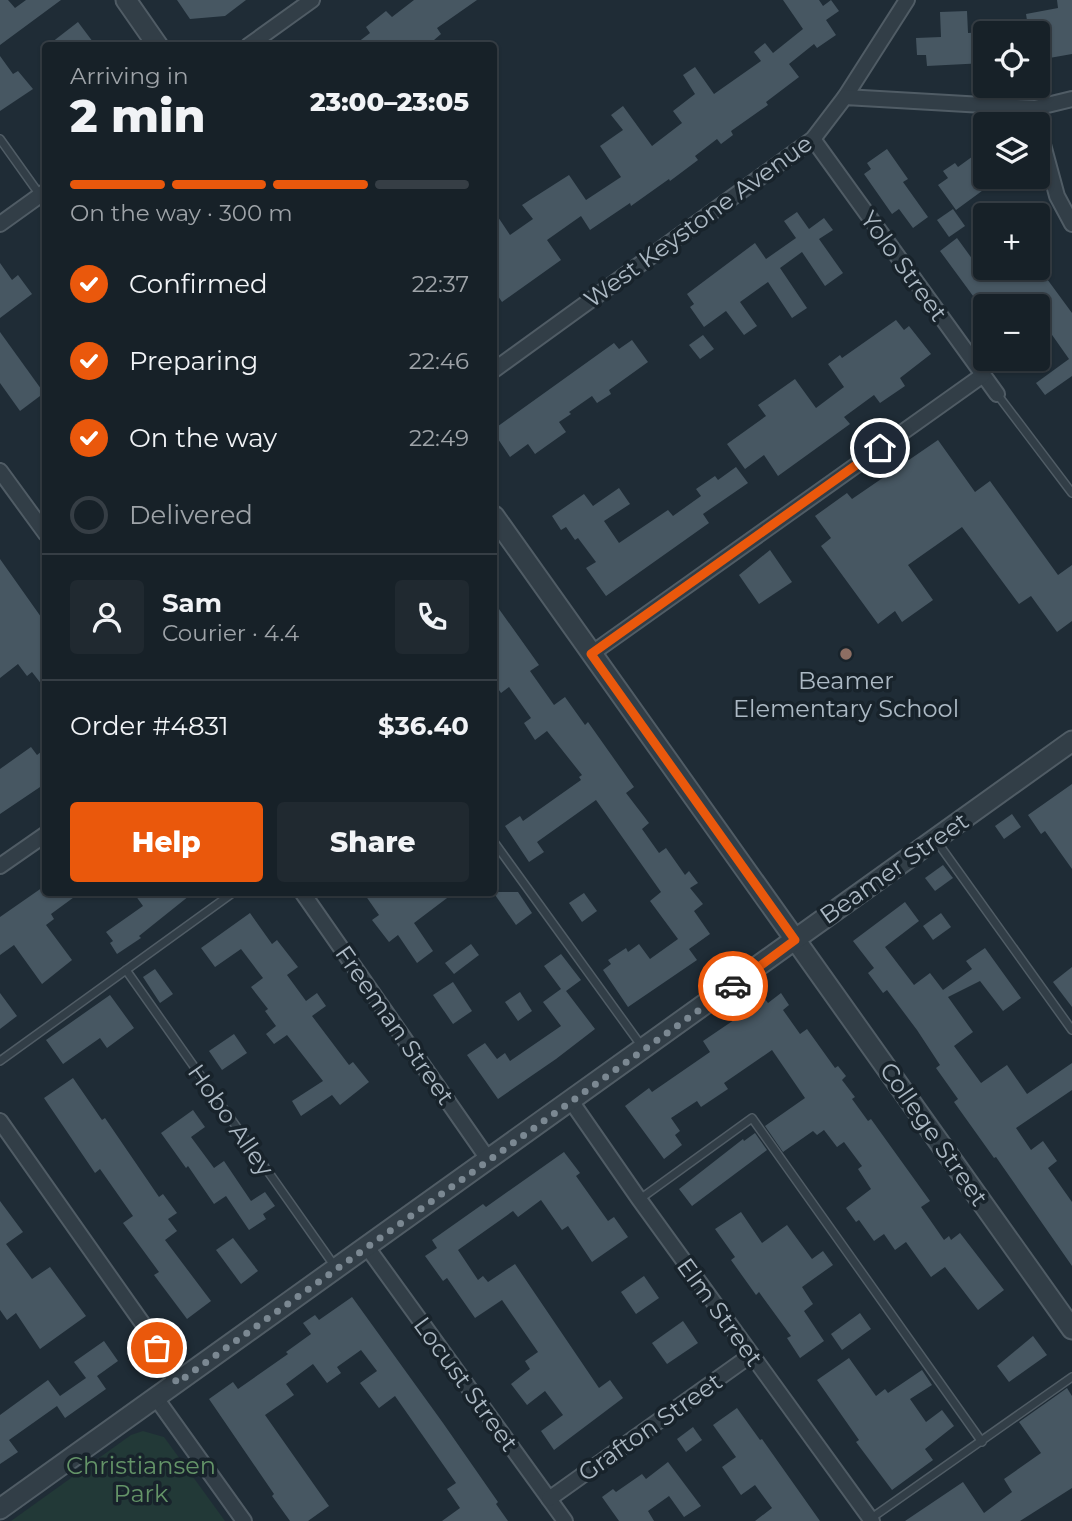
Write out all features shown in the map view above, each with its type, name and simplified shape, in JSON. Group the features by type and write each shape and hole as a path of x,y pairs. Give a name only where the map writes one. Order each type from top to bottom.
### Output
{"street":[{"path":"126,0 155,42"},
{"path":"254,42 312,0"},
{"name":"West Keystone Avenue","path":"497,368 813,139 845,97 907,0"},
{"path":"845,97 1035,108 1072,99"},
{"path":"1035,108 1036,112"},
{"name":"Yolo Street","path":"813,139 997,394"},
{"path":"1050,170 1057,196 1072,224"},
{"path":"0,224 42,194"},
{"path":"591,654 983,375"},
{"path":"0,471 42,529"},
{"name":"College Street","path":"497,520 1072,1329"},
{"name":"Beamer Street","path":"0,1509 1072,741"},
{"path":"0,866 42,837"},
{"name":"Freeman Street","path":"305,896 488,1158"},
{"name":"Elm Street","path":"571,1101 871,1520"},
{"path":"0,1121 150,1334 177,1383"},
{"name":"Locust Street","path":"367,1247 565,1521"},
{"name":"Grafton Street","path":"549,1499 751,1355"},
{"path":"156,1398 244,1521"}],"lane":[{"path":"0,139 42,192"},
{"name":"Yolo Street","path":"997,394 1072,493"},
{"path":"935,839 1072,1030"},
{"path":"497,846 644,1049"},
{"path":"0,1061 228,896"},
{"name":"Hobo Alley","path":"125,970 336,1269"},
{"path":"639,1199 752,1118 982,1441"},
{"path":"871,1520 1072,1377"}],"green space":[{"name":"Christiansen Park","path":"143,1431 164,1437 225,1521 11,1521 131,1435"}],"building":[{"path":"0,0 8,0 15,8 26,0 61,0 0,45"},
{"path":"177,0 246,0 225,16 190,19"},
{"path":"414,0 477,0 437,28 441,34 432,42 358,42 370,33 366,27 386,11 392,17"},
{"path":"783,0 819,0 823,6 831,0 839,11 826,20 836,35 817,48 814,44 789,64 799,77 766,102 768,105 731,131 733,135 721,144 717,139 695,156 698,160 670,181 669,179 590,230 581,216 547,240 561,260 502,302 497,294 497,216 510,235 533,219 522,205 569,175 586,200 621,177 600,146 623,130 611,115 623,106 652,146 682,123 673,111 695,94 683,75 695,67 714,94 761,61 754,52 765,43 773,53 803,29"},
{"path":"1057,0 1072,0 1072,54 1050,58 1050,21 1027,21 1026,14 1058,8"},
{"path":"967,11 968,33 973,33 973,64 927,66 926,55 917,55 916,38 941,37 940,12"},
{"path":"78,22 93,42 52,42"},
{"path":"0,56 13,74 18,71 33,89 0,111"},
{"path":"887,149 908,179 903,182 928,217 913,228 899,209 892,214 864,174 871,169 867,163"},
{"path":"973,156 973,189 985,189 956,210 938,185 948,178 943,171 955,163 958,167"},
{"path":"953,209 965,226 949,237 937,220"},
{"path":"797,212 809,229 824,218 833,230 819,239 843,273 825,286 802,252 780,268 807,308 792,318 768,282 740,302 757,326 744,335 726,311 704,327 690,307 694,304 687,294 755,243 766,259 796,238 784,221"},
{"path":"957,238 973,260 973,280 1048,280 1072,313 1072,376 1045,395 1036,383 1069,359 1050,332 1050,294 973,296 940,251"},
{"path":"0,263 12,280 18,275 32,294 0,318"},
{"path":"896,320 904,330 909,326 931,354 900,378 905,386 880,403 874,395 844,417 850,424 778,476 764,455 745,469 727,444 766,416 758,405 795,379 816,408 844,387 828,364 840,355 842,358"},
{"path":"0,332 42,390 42,394 20,411 0,383"},
{"path":"703,335 714,349 700,359 689,345"},
{"path":"632,340 648,362 609,390 611,394 597,403 592,396 569,412 571,414 559,422 566,432 535,454 528,444 510,457 497,438 497,427 614,343 619,349"},
{"path":"938,440 975,492 990,481 1058,575 1072,565 1072,621 1057,632 1031,596 1019,604 962,527 908,565 933,600 902,622 895,611 878,624 821,546 831,538 815,516 847,493 852,499"},
{"path":"736,467 748,483 703,514 709,523 606,596 586,568 596,562 578,538 575,540 566,527 561,530 552,516 584,494 593,506 619,488 630,504 604,521 619,543 668,510 673,516 701,496 696,489 715,476 718,480"},
{"path":"770,550 792,582 759,604 739,575"},
{"path":"0,559 42,618 42,685 32,672 27,676 18,664 0,678"},
{"path":"497,606 539,665 530,671 554,705 565,697 585,725 588,722 634,787 626,793 649,823 642,829 659,853 666,848 685,875 689,871 698,883 690,888 703,904 694,911 710,934 689,949 697,960 628,1007 603,970 611,964 608,960 626,948 628,952 639,944 650,959 678,939 650,901 661,892 596,800 537,842 544,852 529,862 505,826 520,816 523,821 581,780 579,777 582,775 547,731 535,740 524,723 531,718 509,687 501,693 497,687"},
{"path":"31,747 37,755 42,751 42,786 0,814 0,769"},
{"path":"1072,784 1072,869 1045,831 1041,834 1028,815"},
{"path":"1012,814 1021,827 1004,839 995,826"},
{"path":"943,865 953,878 935,891 925,878"},
{"path":"42,888 42,896 76,896 51,914 54,919 46,925 72,960 42,984 14,945 0,955 0,917"},
{"path":"497,892 518,892 532,913 516,925 496,896"},
{"path":"584,893 597,911 582,922 569,903"},
{"path":"136,896 189,896 139,936 141,938 117,954 110,943 113,941 106,932 143,906"},
{"path":"366,896 450,896 414,923 433,951 417,963 398,935 389,942 372,920 379,915"},
{"path":"905,902 919,921 885,947 914,985 930,973 943,990 972,969 966,961 985,948 1021,998 1003,1011 980,981 948,997 973,1032 954,1046 981,1083 1007,1065 1027,1094 1072,1063 1072,1090 1016,1128 1031,1150 1043,1141 1057,1161 1048,1168 1072,1202 1072,1266 954,1102 958,1099 936,1068 940,1065 887,990 883,993 868,973 874,968 853,941"},
{"path":"250,913 272,944 277,940 298,967 287,975 306,1001 317,993 326,1006 312,1016 349,1065 353,1062 369,1082 340,1105 332,1095 301,1116 292,1101 323,1081 287,1035 274,1044 266,1034 276,1026 265,1011 268,1009 251,987 263,978 241,949 215,967 201,948"},
{"path":"941,913 951,927 933,940 923,926"},
{"path":"471,944 479,955 454,974 445,963"},
{"path":"561,954 581,980 566,991 595,1029 498,1099 467,1055 485,1043 497,1059 505,1053 510,1061 561,1026 543,1002 561,989 544,966"},
{"path":"1072,967 1072,1007 1053,982"},
{"path":"155,969 173,994 160,1003 143,977"},
{"path":"453,982 472,1011 453,1024 433,995"},
{"path":"520,992 532,1011 518,1021 505,1002"},
{"path":"0,993 17,1016 0,1029"},
{"path":"781,993 789,1005 783,1010 800,1034 807,1029 835,1068 838,1066 846,1076 842,1080 855,1097 852,1099 868,1121 871,1119 930,1201 921,1207 944,1240 949,1236 951,1240 960,1233 1004,1290 978,1310 945,1267 931,1277 906,1242 895,1250 884,1234 874,1241 859,1220 856,1222 846,1208 871,1189 858,1169 862,1166 844,1142 837,1147 824,1130 817,1135 813,1131 783,1152 765,1126 805,1098 772,1050 724,1083 728,1089 701,1107 697,1101 671,1118 680,1131 675,1135 682,1145 664,1159 625,1106 649,1088 652,1092 710,1052 703,1041 765,999 768,1003"},
{"path":"110,995 134,1028 107,1048 100,1038 63,1064 46,1040"},
{"path":"234,1034 247,1053 222,1070 209,1051"},
{"path":"73,1078 102,1120 105,1118 159,1197 163,1194 177,1213 168,1219 177,1231 165,1240 211,1301 187,1319 154,1275 159,1272 123,1223 133,1216 100,1169 95,1173 44,1098"},
{"path":"193,1110 205,1127 191,1137 214,1168 224,1161 251,1201 265,1192 275,1206 263,1214 266,1219 249,1230 226,1196 214,1204 161,1133"},
{"path":"755,1133 767,1150 692,1206 679,1189 743,1139 744,1141"},
{"path":"564,1152 580,1173 576,1176 608,1221 614,1217 628,1237 592,1262 568,1226 562,1230 541,1200 518,1217 513,1211 458,1250 478,1280 483,1276 488,1282 515,1264 599,1388 610,1380 623,1398 554,1450 541,1431 563,1415 545,1391 527,1405 511,1384 530,1369 525,1361 538,1352 502,1300 475,1318 447,1278 443,1281 425,1256 437,1248 432,1240 483,1204 486,1207"},
{"path":"0,1201 23,1232 6,1244 32,1279 50,1267 86,1316 40,1349 16,1313 7,1320 0,1310"},
{"path":"741,1212 762,1243 787,1225 812,1259 823,1251 833,1265 802,1287 813,1304 804,1311 824,1341 800,1358 787,1338 791,1336 759,1292 756,1295 731,1260 735,1257 715,1229"},
{"path":"233,1238 258,1271 241,1284 216,1250"},
{"path":"644,1276 659,1298 636,1314 621,1292"},
{"path":"352,1297 443,1423 498,1502 496,1504 508,1521 442,1521 460,1508 447,1489 456,1483 395,1396 379,1408 360,1383 377,1371 361,1350 337,1367 341,1373 327,1383 313,1364 286,1384 294,1395 265,1415 329,1506 308,1521 290,1521 272,1496 274,1494 209,1399 233,1382 238,1389 288,1354 286,1352 311,1334 303,1323 315,1315 319,1320"},
{"path":"860,1313 871,1329 842,1350 831,1334"},
{"path":"683,1321 698,1343 667,1364 652,1343"},
{"path":"1033,1336 1047,1355 1009,1382 997,1366"},
{"path":"104,1341 118,1361 97,1376 106,1389 65,1418 57,1406 9,1440 18,1452 0,1464 0,1415 48,1380 60,1396 86,1378 74,1362"},
{"path":"849,1358 876,1396 885,1389 888,1393 922,1370 932,1385 910,1399 926,1422 942,1410 954,1426 925,1449 933,1460 892,1490 856,1442 859,1440 817,1380"},
{"path":"1067,1388 1072,1396 1072,1488 1020,1521 905,1521 963,1482 984,1513 1012,1492 1004,1479 1041,1453 1019,1422"},
{"path":"737,1408 820,1521 755,1521 772,1508 755,1485 741,1495 722,1467 736,1457 713,1425"},
{"path":"693,1427 702,1440 686,1452 677,1439"},
{"path":"668,1462 701,1506 684,1517 669,1496 648,1511 654,1521 619,1521 602,1497 613,1489 616,1492 642,1474 646,1479"}],"way so far":[{"path":"157,1348 177,1383 488,1158 733,986"}],"place":[{"name":"Beamer Elementary School","path":"846,654"}],"route":[{"path":"733,986 795,940 591,654 880,448"}]}
